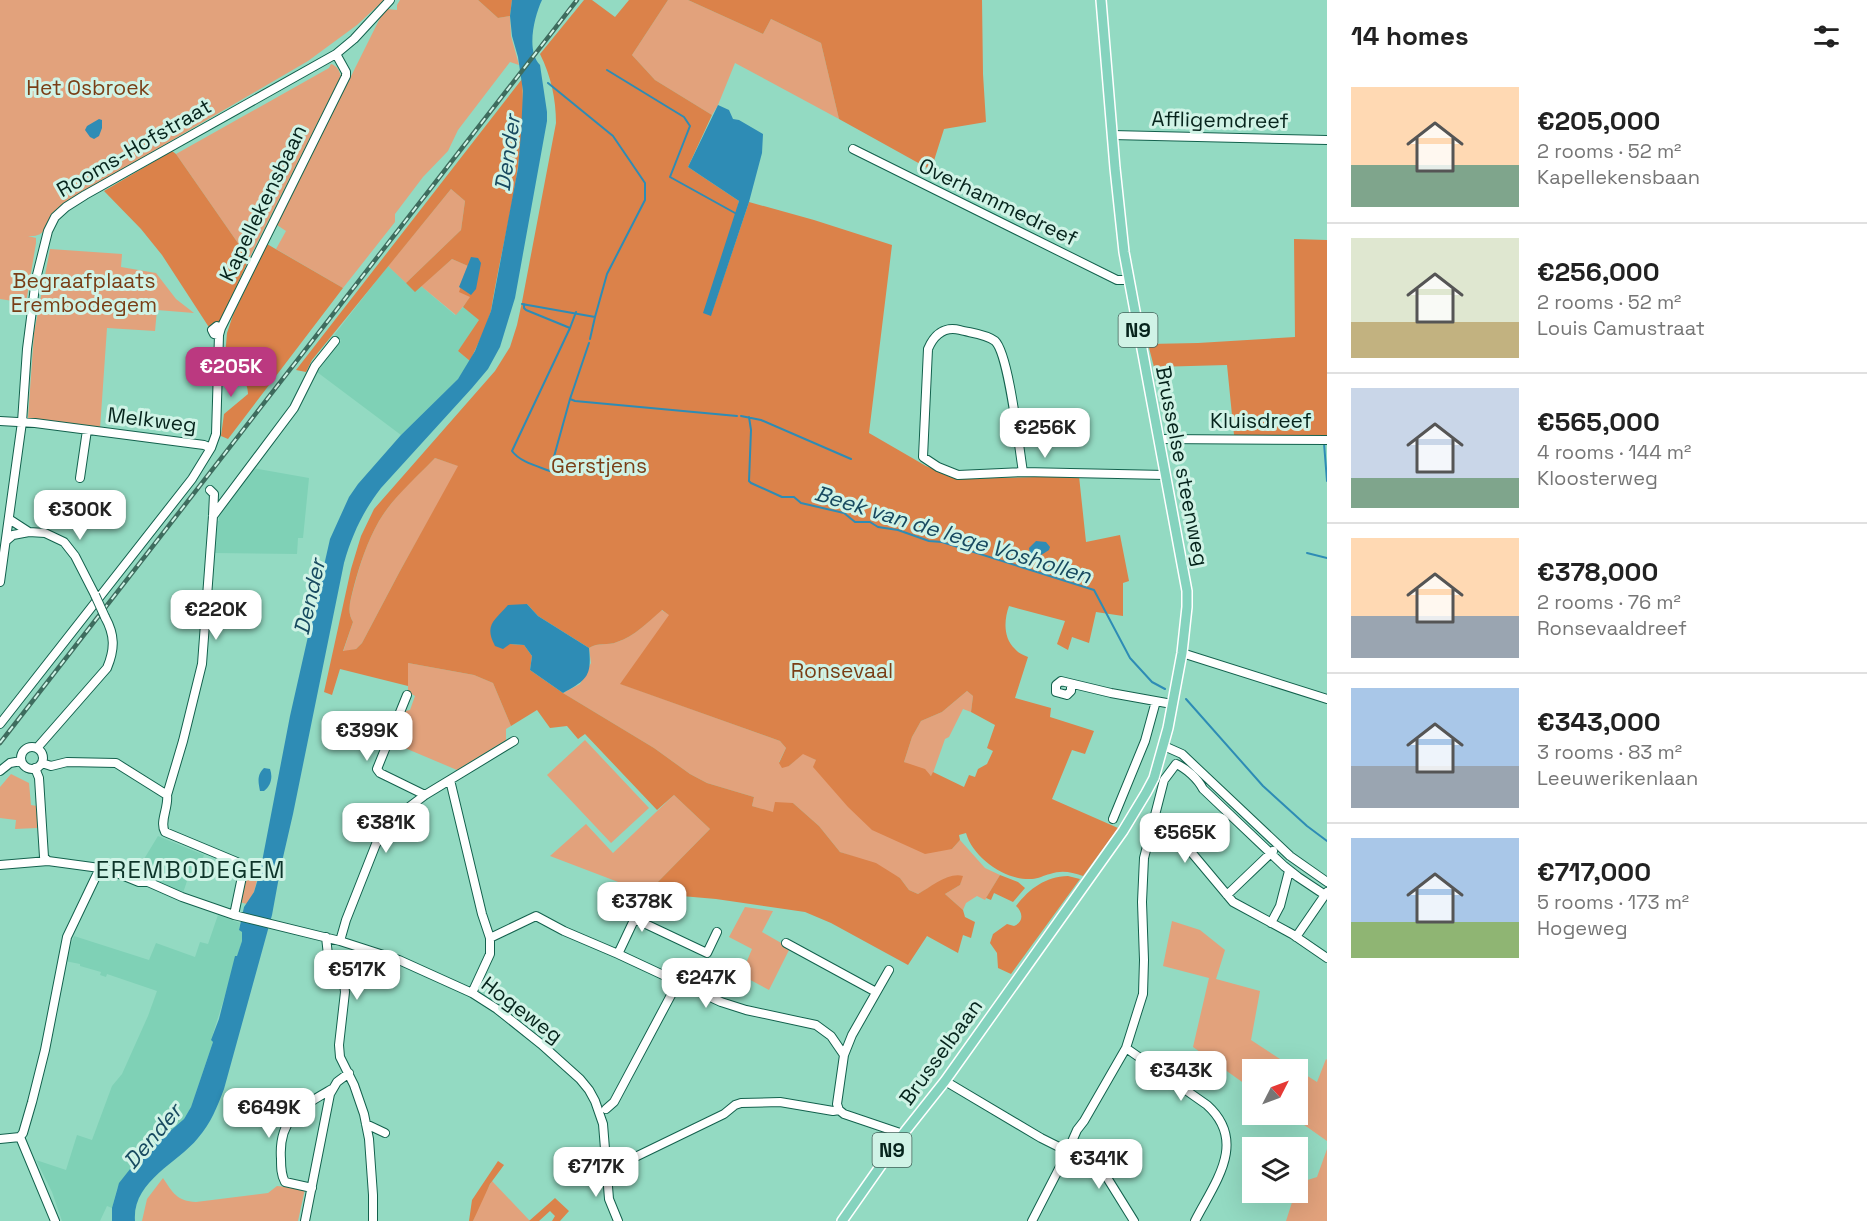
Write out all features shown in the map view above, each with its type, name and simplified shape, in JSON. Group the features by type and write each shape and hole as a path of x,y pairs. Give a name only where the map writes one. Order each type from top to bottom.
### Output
{"main road":[{"name":"Brusselse steenweg","path":"1028,963 1123,831 1154,778 1164,746 1182,653 1187,607 1187,591 1128,280 1120,220 1101,0"},
{"name":"Brusselbaan","path":"842,1221 1028,963"}],"street":[{"path":"336,54 354,39 390,0"},
{"name":"Kapellekensbaan","path":"0,724 192,479 211,448 216,434 220,332 345,76 346,72 336,54"},
{"name":"Rooms-Hofstraat","path":"0,582 22,422 27,349 36,279 48,231 55,217 85,195 336,54"},
{"name":"Affligemdreef","path":"1112,135 1327,140"},
{"name":"Overhammedreef","path":"854,149 1117,280 1128,280"},
{"path":"1023,472 1007,373 997,343 988,337 953,328 937,335 928,349 923,457 938,467 958,476 1023,472 1165,475"},
{"path":"213,516 294,408 315,366 335,341"},
{"name":"Melkweg","path":"0,421 204,444 211,448"},
{"name":"Melkweg","path":"80,478 87,430"},
{"name":"Kluisdreef","path":"1159,440 1327,440"},
{"path":"210,490 214,494 213,516 202,664 167,795 168,802 162,826 165,832 237,862 242,867 237,916"},
{"path":"9,519 29,531"},
{"path":"5,543 13,535 29,531 45,533 57,538 68,547 75,556 112,633 112,653 107,668 37,748"},
{"path":"1182,653 1327,699"},
{"path":"1071,684 1172,704"},
{"path":"406,695 377,769 380,773 425,795"},
{"path":"1113,819 1145,741 1156,701"},
{"path":"340,941 376,844 396,817 425,795 514,741"},
{"path":"1164,746 1182,754 1204,782 1203,789 1270,853 1289,870 1326,893 1296,937"},
{"path":"48,861 44,858 38,766 43,755 37,748 30,747 23,750 20,757 26,767 38,766 51,766 67,762 116,763 167,795"},
{"path":"1032,1221 1077,1130 1126,1048 1143,994 1144,858 1164,780 1176,764 1175,751"},
{"path":"0,771 10,763 21,761"},
{"path":"1176,764 1204,782 1212,781 1301,866 1327,882"},
{"path":"450,780 482,914 490,938 490,954 472,993"},
{"path":"1146,793 1158,800"},
{"path":"1154,817 1172,828 1233,902 1296,937 1327,958"},
{"path":"1227,895 1278,845"},
{"name":"Hogeweg","path":"0,864 48,861 100,868 139,882 148,882 182,897 237,916 340,941 399,960 472,993 497,1009 580,1079 592,1096 606,1109"},
{"path":"20,1137 26,1123 45,1050 67,937 100,868"},
{"path":"1271,923 1280,906 1289,870"},
{"path":"618,954 643,901"},
{"path":"490,938 536,916 721,1002 816,1026 831,1036 844,1055"},
{"path":"635,919 707,953 717,932"},
{"path":"326,938 328,955 344,983 340,1057 354,1085 366,1124 372,1158 373,1221"},
{"path":"786,943 876,992"},
{"path":"889,970 852,1035 844,1055 837,1104 839,1110 844,1114 903,1134"},
{"path":"601,1119 606,1109 616,1100 678,982"},
{"path":"1126,1048 1206,1105 1223,1125 1227,1146 1223,1167 1195,1221"},
{"path":"305,1221 330,1094 337,1082 349,1073"},
{"path":"945,1081 1041,1138 1095,1165 1106,1176 1134,1221"},
{"path":"312,1188 285,1182 282,1177 280,1151 287,1124 300,1108 333,1089"},
{"name":"Hogeweg","path":"592,1096 601,1119 609,1199 618,1221"},
{"path":"606,1166 627,1161 724,1114 741,1103 780,1102 833,1112 839,1110"},
{"path":"366,1124 385,1133"},
{"path":"0,1138 20,1137"},
{"path":"20,1137 55,1221"}],"shaded area":[{"path":"388,266 415,291 421,286 455,315 463,307 480,320 458,351 470,361 458,379 401,435 317,372 341,340 334,335"},
{"path":"253,468 309,478 303,538 298,538 297,554 215,553 219,514"},
{"path":"158,836 204,855 200,865 193,863 183,893 147,876 151,866 141,864"},
{"path":"218,915 240,923 242,941 211,1040 213,1042 191,1107 184,1119 142,1156 121,1181 112,1208 107,1206 100,1221 62,1221 52,1192 36,1160 66,1170 77,1135 92,1140 112,1086 122,1074 157,991 107,974 106,977 100,975 101,972 65,961 74,936 149,960 156,943 195,957 200,942 208,944"}],"green space":[{"name":"Het Osbroek","path":"0,0 384,0 357,25 308,61 63,204 52,215 42,233 28,236 36,238 36,243 26,303 0,299"},
{"path":"400,0 478,0 498,18 510,16 511,36 519,65 510,62 458,130 448,151 423,177 395,214 395,222 343,288 276,249 286,231 277,225 381,16 387,9 397,10"},
{"path":"478,0 512,0 510,16 498,18"},
{"name":"Gerstjens","path":"584,0 592,0 615,17 629,0 668,0 632,55 655,80 712,115 688,167 739,201 711,315 749,202 892,245 869,433 926,466 958,479 1079,476 1086,542 1120,535 1129,581 1123,583 1123,616 1096,612 1089,643 1072,637 1068,650 1057,644 1065,621 1009,606 1006,617 1008,640 1016,650 1028,657 1015,698 1051,708 1050,717 1094,731 1085,754 1072,750 1052,799 1118,828 1083,876 1063,872 1034,879 1012,876 983,859 966,833 959,835 960,840 952,849 925,854 872,830 813,767 816,760 803,754 789,766 782,768 779,763 786,748 780,741 620,684 669,615 662,610 630,636 614,643 589,648 538,616 527,604 510,644 524,645 532,656 530,670 563,693 654,748 690,774 707,783 754,797 752,806 773,812 775,802 793,803 819,826 840,852 876,863 900,878 909,890 918,894 951,876 963,876 960,885 945,894 963,910 965,917 975,922 971,938 963,935 958,953 927,936 908,965 831,923 805,912 716,899 647,893 710,829 674,795 657,810 585,734 578,739 567,726 550,728 537,710 511,726 493,683 474,675 408,663 408,686 340,669 332,695 324,692 351,569 361,536 374,509 495,371 510,347 522,302 556,123 552,88 540,54","holes":["435,458 458,466 362,643 356,649 343,651 353,622 349,609 352,596 361,561 371,537 391,504","967,691 973,696 971,712 995,725 987,748 993,751 987,764 978,769 975,777 969,775 964,787 933,772 931,776 925,769 904,762 912,737 921,721 942,712"]},
{"path":"668,0 688,0 763,34 771,19 821,43 839,119 735,63 712,115 655,80 632,55"},
{"path":"688,0 982,0 986,122 944,129 931,170 839,119 821,43 771,19 763,34"},
{"path":"331,64 337,68 341,76 249,259 176,154 329,68"},
{"path":"522,79 521,137 513,196 491,311 470,361 458,351 479,320 463,307 470,297 459,292 468,266 452,259 415,292 406,283 461,230 465,201 451,189 312,360 306,372 296,370"},
{"path":"172,151 249,259 214,335 162,255 141,229 104,191"},
{"path":"451,189 465,201 461,230 406,283 388,266"},
{"path":"1294,239 1327,240 1327,435 1234,435 1227,365 1154,367 1148,344 1295,337"},
{"path":"267,244 343,288 228,439 221,436 224,414 248,394 244,380 224,368 227,333 233,315"},
{"name":"Begraafplaats Erembodegem","path":"50,249 122,254 121,267 156,273 176,299 194,313 157,310 155,331 107,328 100,429 28,418 34,333"},
{"path":"452,259 468,266 471,297 456,315 421,286"},
{"path":"435,458 459,466 362,643 356,649 343,652 353,622 349,609 352,596 361,562 371,537 391,504"},
{"path":"661,610 670,615 621,684 780,741 786,748 779,762 789,766 803,753 952,849 960,840 985,868 1000,875 985,900 977,896 966,903 963,910 945,894 960,885 962,876 946,878 918,894 909,890 900,878 863,860 840,852 819,826 793,803 774,813 752,806 754,797 707,783 690,774 654,748 563,693 580,684 591,663 589,648 614,643 630,636"},
{"path":"408,663 474,675 493,683 511,726 506,729 506,740 457,770 393,743 405,711 410,710 415,696 408,692"},
{"path":"967,691 973,696 971,712 963,709 949,737 945,739 932,776 904,762 912,737 921,721 942,712"},
{"path":"585,740 649,808 611,843 547,775"},
{"path":"11,774 29,783 31,805 37,806 37,828 15,829 16,820 0,818 0,787"},
{"path":"674,795 710,829 647,893 550,856 586,824 613,853"},
{"path":"249,864 260,868 254,892 247,904 239,902"},
{"path":"1000,875 1018,882 1025,888 1013,902 994,893 991,900 986,898"},
{"path":"1068,876 1080,879 1011,974 998,968 997,953 990,943 993,934 1007,924 1014,926 1020,922 1021,914 1016,906 1033,889 1045,881"},
{"path":"745,907 773,911 762,932 790,948 769,990 741,975 752,949 729,937"},
{"path":"1172,921 1200,930 1225,950 1216,979 1260,991 1251,1040 1280,1059 1242,1059 1242,1082 1193,1047 1209,978 1163,966"},
{"path":"1326,1059 1327,1141 1304,1125 1308,1125 1308,1076 1317,1082"},
{"path":"1327,1149 1327,1221 1286,1221 1292,1203 1308,1203 1308,1180 1317,1177"},
{"path":"498,1161 504,1165 490,1184 473,1221 469,1221 472,1200"},
{"path":"163,1178 180,1198 196,1202 268,1193 277,1186 305,1189 298,1221 142,1221 147,1199"},
{"path":"492,1181 530,1221 473,1221 479,1204"},
{"path":"555,1198 569,1211 560,1221 552,1221 555,1216 550,1211 539,1221 529,1221"}],"water":[{"path":"512,0 542,0 536,15 532,43 540,65 547,121 515,298 500,347 488,369 472,388 381,488 363,514 354,533 344,563 272,915 224,1089 203,1132 148,1184 136,1207 135,1221 112,1221 112,1208 119,1183 138,1159 184,1119 191,1107 213,1042 211,1040 219,1019 235,956 237,956 242,941 242,932 239,930 244,907 254,892 260,872 290,716 330,539 349,497 358,484 401,435 458,379 475,351 491,311 518,168 521,133 523,91 512,36 510,16"},
{"path":"718,105 729,110 733,119 763,134 762,153 749,202 711,316 703,313 739,201 688,167"},
{"path":"99,119 102,120 102,128 99,136 94,139 85,130 87,126"},
{"path":"471,257 478,258 481,263 476,289 471,295 459,287"},
{"path":"1036,541 1046,542 1050,547 1035,559 1030,554 1029,548"},
{"path":"527,604 538,616 589,648 590,665 586,676 563,693 530,670 532,656 524,645 510,644 503,649 495,646 492,639 490,633 492,624 508,605"},
{"path":"264,768 270,769 271,781 264,791 260,791 259,778"}],"waterway":[{"path":"607,70 684,117 690,126 670,177 735,213"},
{"path":"548,83 613,136 645,183 645,200 607,274 595,317"},
{"name":"Beek van de lege Voshollen","path":"522,304 595,317 590,339"},
{"path":"524,304 526,310 570,328 576,312"},
{"path":"570,328 512,451 515,455 550,471 570,399"},
{"name":"Beek van de lege Voshollen","path":"589,343 570,399 737,416"},
{"name":"Beek van de lege Voshollen","path":"741,416 761,420 851,459"},
{"name":"Beek van de lege Voshollen","path":"749,417 751,430 749,481 751,483 782,497 794,497 801,503 844,513 855,522 870,522 878,527 898,530 929,541 942,542 1094,590 1130,658 1152,682 1165,689"},
{"path":"1324,443 1327,481"},
{"path":"1307,553 1327,558"},
{"name":"Beek van de lege Voshollen","path":"1186,699 1263,786 1327,841"}],"railway":[{"path":"0,743 577,0"}],"district":[{"name":"EREMBODEGEM","path":"191,870"}],"water label":[{"name":"Dender","path":"507,153"},
{"name":"Dender","path":"309,597"},
{"name":"Dender","path":"152,1136"}],"park label":[{"name":"Ronsevaal","path":"842,671"}]}
